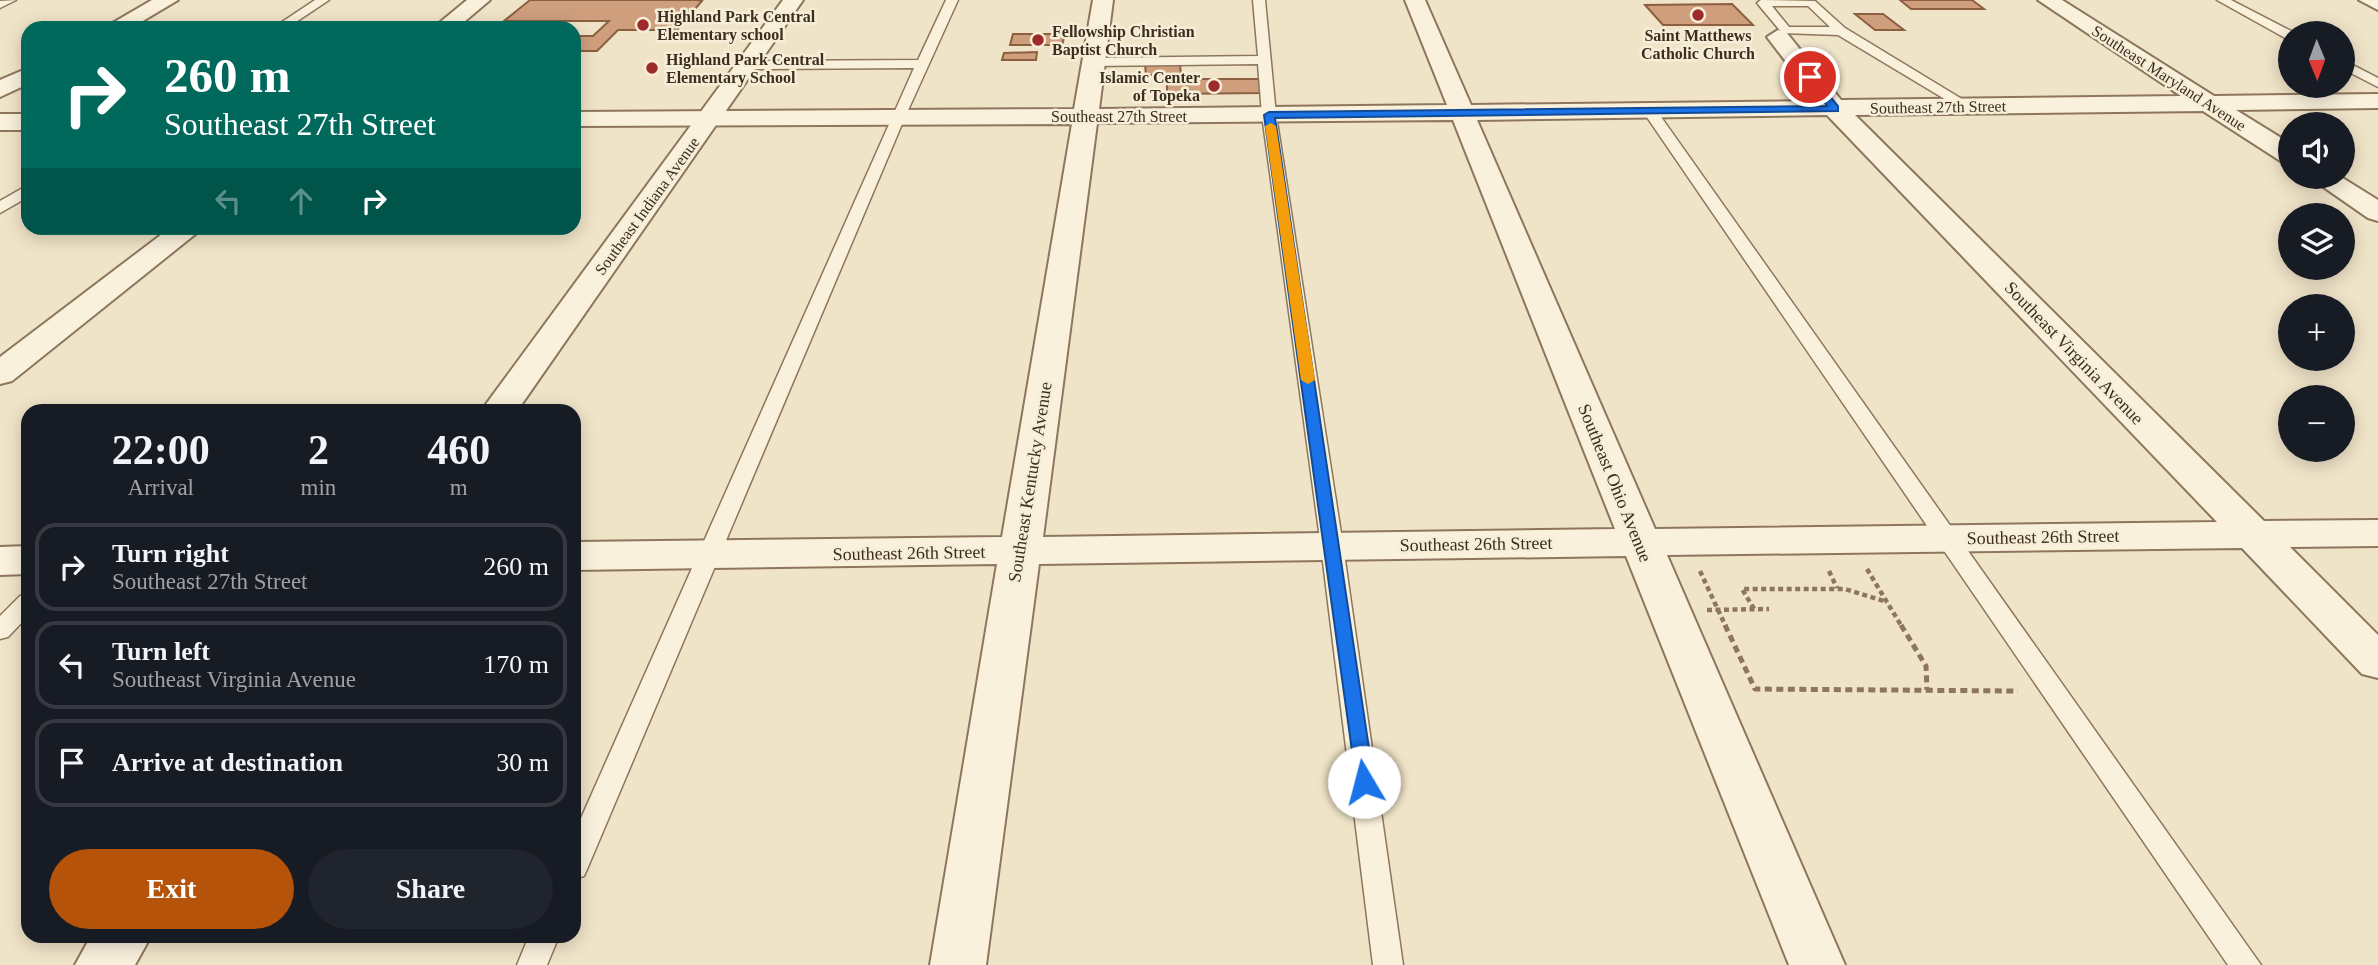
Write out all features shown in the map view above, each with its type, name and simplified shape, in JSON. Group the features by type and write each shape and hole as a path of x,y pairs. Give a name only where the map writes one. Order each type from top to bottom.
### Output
{"street":[{"path":"128,21 168,0"},
{"path":"453,21 480,0"},
{"name":"Southeast Indiana Avenue","path":"504,404 793,0"},
{"name":"Southeast Kentucky Avenue","path":"958,965 1102,0"},
{"name":"Southeast Ohio Avenue","path":"1415,0 1817,965"},
{"name":"Southeast Maryland Avenue","path":"2048,0 2278,148"},
{"path":"2369,0 2378,4"},
{"name":"Southeast Virginia Avenue","path":"1782,34 1835,108 2378,662"},
{"path":"0,90 21,79"},
{"name":"Southeast 27th Street","path":"581,119 1269,115 2378,101"},
{"path":"0,122 21,122"},
{"path":"2342,189 2378,212"},
{"path":"0,374 179,235"},
{"name":"Southeast 26th Street","path":"581,556 1332,546 1646,556 1945,538 2378,533"},
{"path":"0,561 21,561"},
{"path":"103,965 118,943"}],"lane":[{"path":"0,5 10,0"},
{"path":"290,21 323,0"},
{"path":"581,851 898,117 952,0"},
{"path":"1259,0 1269,115 1332,546 1388,965"},
{"path":"2223,0 2278,29"},
{"path":"1841,31 1782,34 1763,3 1811,3 1841,31 1968,107"},
{"path":"1093,62 1264,60"},
{"path":"746,65 922,64"},
{"path":"2356,71 2378,83"},
{"path":"1649,110 1945,538 2246,965"},
{"path":"0,208 21,194"},
{"path":"0,631 21,609"},
{"path":"532,965 541,943"}],"path":[{"path":"1646,556 1700,570 1712,570"},
{"path":"1865,566 1926,667 1927,690"},
{"path":"1837,589 1828,567 1840,567"},
{"path":"1700,570 1755,689 2054,691"},
{"path":"1754,609 1742,589 1837,589 1887,602"},
{"path":"1668,608 1769,609"}],"building":[{"name":"Highland Park Central Elementary school","path":"530,0 702,1 677,30 618,30 597,51 581,51 581,36 593,36 609,21 504,21"},
{"path":"1900,0 1972,0 1984,9 1911,9"},
{"name":"Saint Matthews Catholic Church","path":"1732,4 1753,25 1663,25 1645,5"},
{"path":"1855,14 1883,14 1904,30 1875,30"},
{"name":"Fellowship Christian Baptist Church","path":"1013,34 1065,34 1062,45 1010,45"},
{"path":"1037,52 1036,60 1002,60 1004,53"},
{"path":"1145,64 1180,64 1181,75 1146,75"},
{"name":"Islamic Center of Topeka","path":"1167,79 1260,79 1263,93 1167,94"}],"slow traffic":[{"path":"1271,126 1308,380"}],"place":[{"name":"Saint Matthews Catholic Church","path":"1698,15"},
{"name":"Highland Park Central Elementary school","path":"643,25"},
{"name":"Fellowship Christian Baptist Church","path":"1038,40"},
{"name":"Highland Park Central Elementary School","path":"652,68"},
{"name":"Islamic Center of Topeka","path":"1214,86"}],"route":[{"path":"1364,782 1269,115 1835,108 1810,77"}]}
